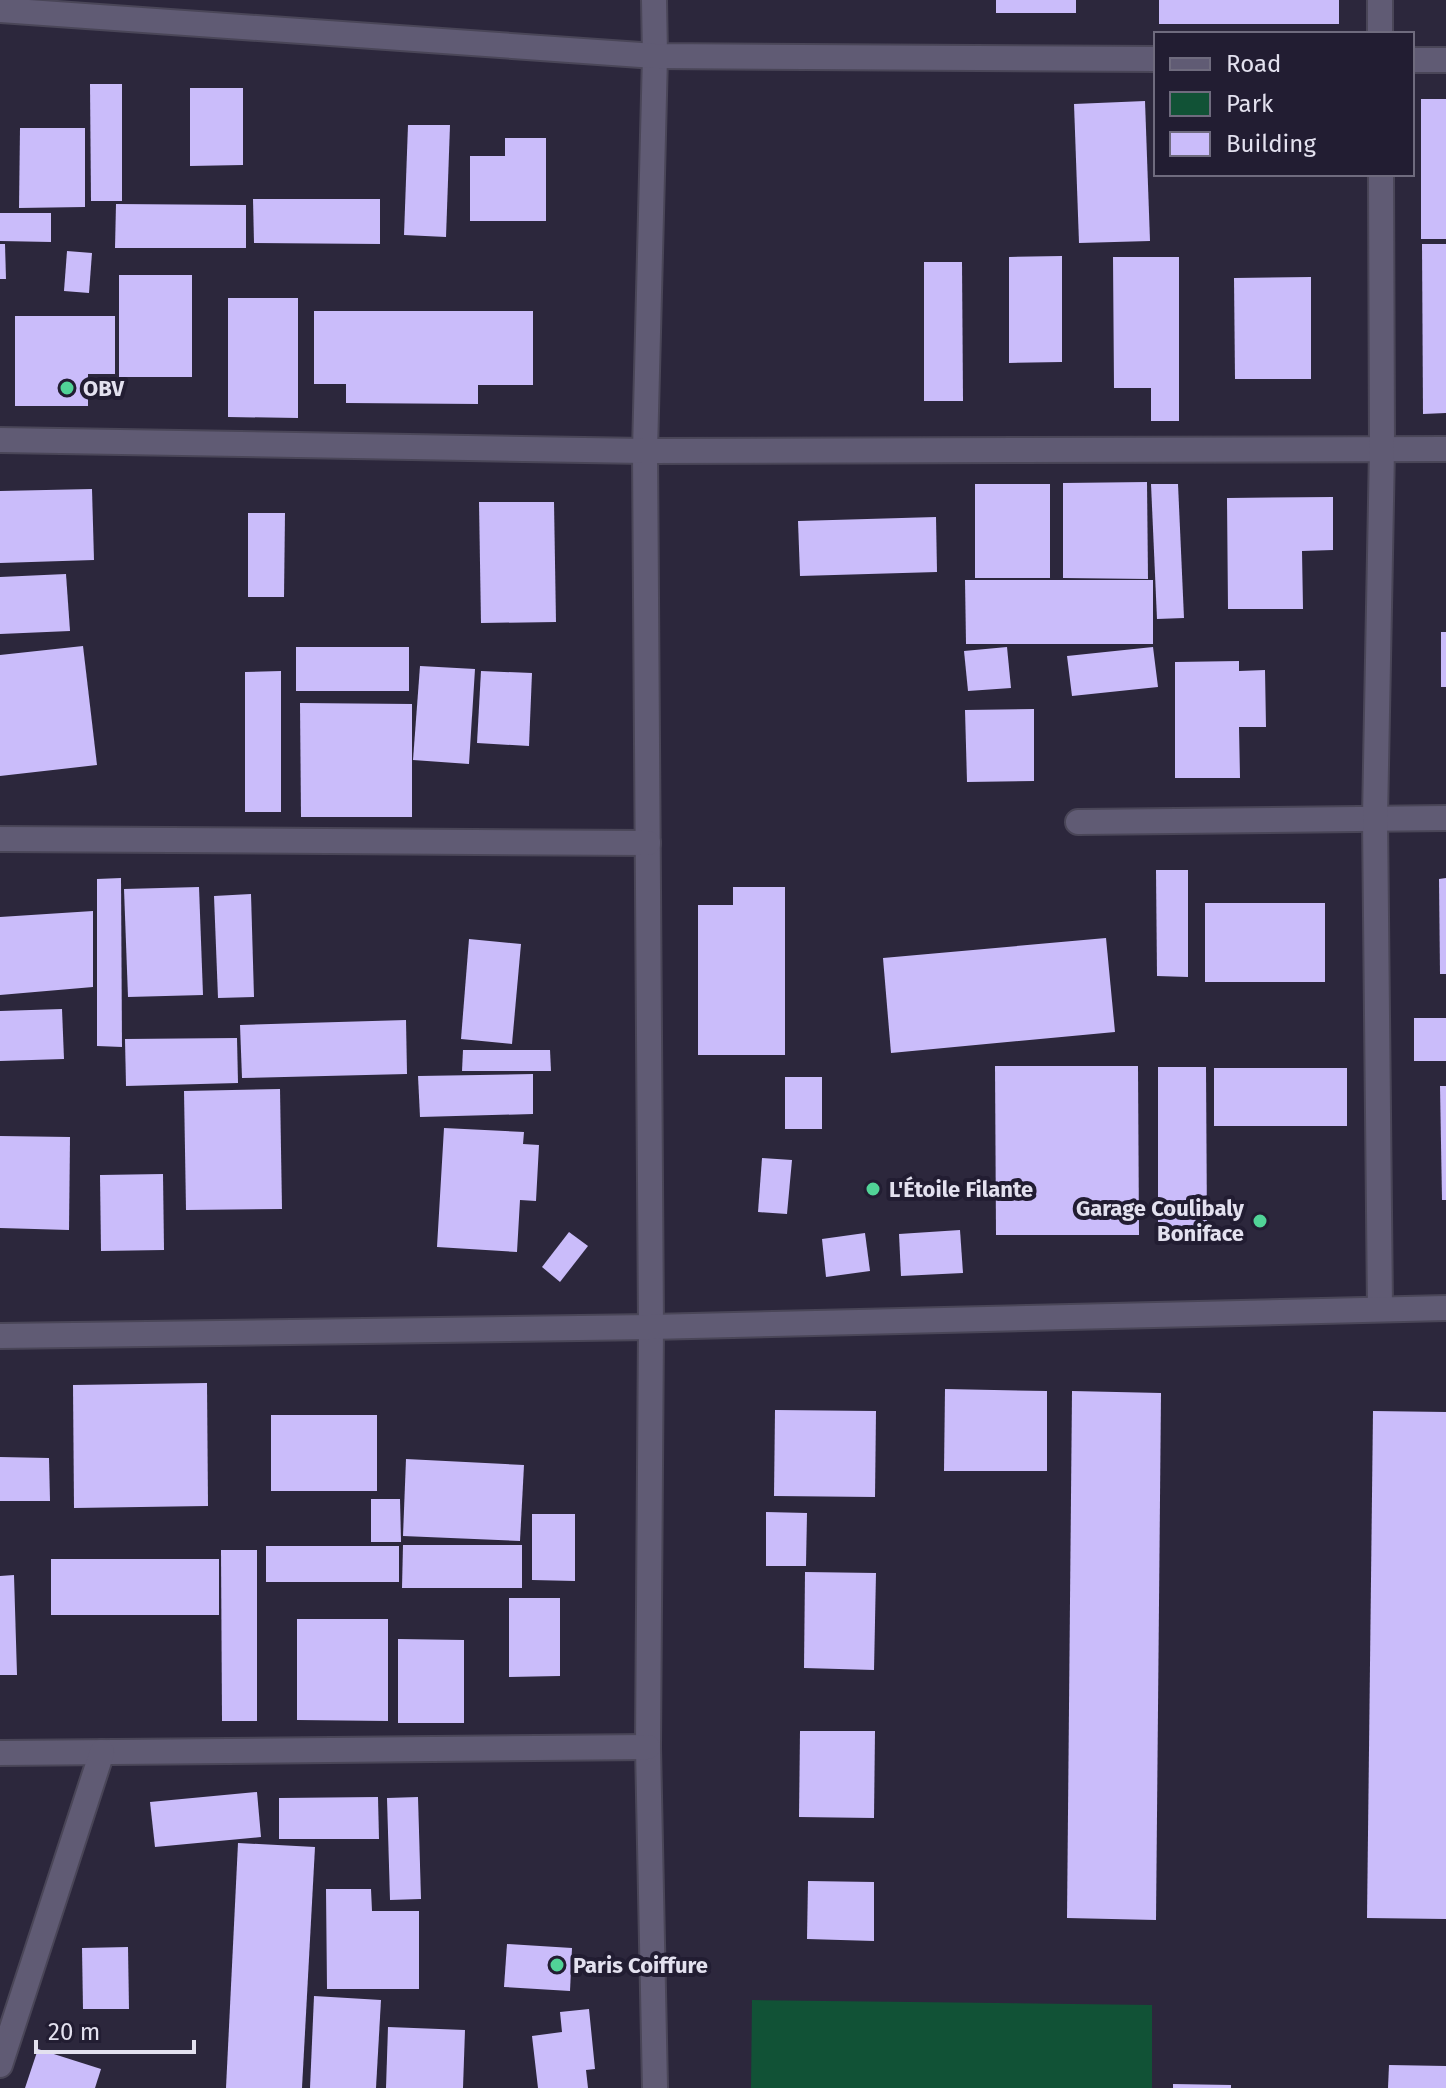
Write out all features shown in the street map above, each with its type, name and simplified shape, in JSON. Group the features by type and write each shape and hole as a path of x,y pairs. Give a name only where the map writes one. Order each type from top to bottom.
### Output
{"street":[{"path":"654,0 645,451 651,1327 648,1747 655,2088"},
{"path":"1380,0 1380,32"},
{"path":"0,10 655,56 1154,59"},
{"path":"1414,60 1446,60"},
{"path":"1380,1309 1375,818 1382,449 1381,176"},
{"path":"0,440 645,451 1446,449"},
{"path":"1078,822 1446,818"},
{"path":"0,839 648,843"},
{"path":"0,1336 651,1327 1446,1308"},
{"path":"0,1753 648,1747"},
{"path":"0,2065 102,1752"}],"green space":[{"path":"752,2000 1152,2005 1152,2088 751,2088"}],"building":[{"path":"996,0 1076,0 1076,13 996,13"},
{"path":"1159,0 1339,0 1339,24 1159,24"},
{"path":"90,84 122,84 122,201 91,201"},
{"path":"190,88 243,88 243,165 190,166"},
{"path":"1421,99 1446,99 1446,239 1421,239"},
{"path":"1145,101 1150,241 1079,243 1074,104"},
{"path":"408,125 450,125 446,237 404,235"},
{"path":"20,128 85,128 85,207 19,208"},
{"path":"505,138 546,138 546,221 470,221 470,156 505,156"},
{"path":"253,199 380,199 380,244 254,243"},
{"path":"116,204 246,205 246,248 115,248"},
{"path":"0,213 51,213 51,242 0,241"},
{"path":"0,244 5,244 6,279 0,279"},
{"path":"1422,244 1446,244 1446,413 1423,414"},
{"path":"67,251 92,253 89,293 64,291"},
{"path":"1062,256 1062,362 1009,363 1009,257"},
{"path":"1113,257 1179,257 1179,421 1151,421 1151,388 1114,388"},
{"path":"924,262 962,262 963,401 924,401"},
{"path":"119,275 192,275 192,377 119,377"},
{"path":"1311,277 1311,379 1235,379 1234,278"},
{"path":"228,298 298,298 298,418 228,417"},
{"path":"314,311 533,311 533,385 478,385 478,404 346,403 346,384 314,384"},
{"path":"15,316 115,316 115,374 88,374 88,406 15,406"},
{"path":"1147,482 1148,579 1063,578 1063,483"},
{"path":"975,484 1050,484 1050,578 975,578"},
{"path":"1151,484 1178,484 1184,618 1157,619"},
{"path":"92,489 94,560 0,563 0,491"},
{"path":"1333,497 1333,550 1302,551 1303,609 1228,609 1227,498"},
{"path":"479,502 554,502 556,622 481,623"},
{"path":"248,513 285,513 284,597 248,597"},
{"path":"936,517 937,572 800,576 798,521"},
{"path":"66,574 70,631 0,634 0,577"},
{"path":"965,580 1153,580 1153,644 966,644"},
{"path":"1441,632 1446,632 1446,687 1441,687"},
{"path":"83,646 97,765 0,776 0,655"},
{"path":"296,647 409,647 409,691 296,691"},
{"path":"1007,647 1011,688 968,691 964,651"},
{"path":"1153,647 1158,687 1072,696 1067,656"},
{"path":"1239,661 1239,671 1265,670 1266,727 1239,727 1240,778 1175,778 1175,662"},
{"path":"420,666 475,669 469,764 413,760"},
{"path":"281,671 281,812 245,812 245,672"},
{"path":"481,671 532,673 529,746 477,743"},
{"path":"300,703 412,704 412,817 301,817"},
{"path":"1034,709 1034,781 967,782 965,710"},
{"path":"1156,870 1188,870 1188,977 1157,976"},
{"path":"121,878 122,1047 97,1046 97,879"},
{"path":"1446,878 1446,974 1440,974 1439,879"},
{"path":"199,887 203,995 128,997 124,889"},
{"path":"733,887 785,887 785,1055 698,1055 698,905 733,905"},
{"path":"251,894 254,997 218,998 214,896"},
{"path":"1205,903 1325,903 1325,982 1205,982"},
{"path":"93,911 93,987 0,995 0,917"},
{"path":"1106,938 1115,1032 891,1053 883,958"},
{"path":"469,939 521,944 512,1044 461,1039"},
{"path":"62,1009 64,1059 0,1061 0,1011"},
{"path":"1414,1018 1446,1018 1446,1061 1414,1061"},
{"path":"406,1020 407,1074 242,1078 240,1025"},
{"path":"237,1038 238,1083 126,1086 125,1039"},
{"path":"463,1050 550,1050 551,1071 462,1071"},
{"path":"995,1066 1138,1066 1139,1235 996,1235"},
{"path":"1158,1067 1206,1067 1207,1230 1158,1230"},
{"path":"1214,1068 1347,1068 1347,1126 1214,1126"},
{"path":"533,1074 533,1114 420,1117 418,1076"},
{"path":"785,1077 822,1077 822,1129 785,1129"},
{"path":"1440,1086 1446,1086 1446,1200 1442,1200"},
{"path":"280,1089 282,1209 186,1210 184,1091"},
{"path":"444,1128 524,1132 523,1144 539,1145 536,1201 520,1200 517,1252 437,1247"},
{"path":"0,1136 70,1137 69,1230 0,1228"},
{"path":"762,1158 792,1160 787,1214 758,1212"},
{"path":"163,1174 164,1250 101,1251 100,1175"},
{"path":"960,1230 963,1273 901,1276 899,1234"},
{"path":"569,1232 588,1246 560,1282 542,1267"},
{"path":"865,1233 870,1271 826,1277 822,1239"},
{"path":"207,1383 208,1506 74,1508 73,1385"},
{"path":"945,1389 1047,1391 1047,1471 944,1471"},
{"path":"1072,1391 1161,1393 1156,1920 1067,1918"},
{"path":"775,1410 876,1411 875,1497 774,1496"},
{"path":"1373,1411 1446,1412 1446,1919 1367,1918"},
{"path":"271,1415 377,1415 377,1491 271,1491"},
{"path":"0,1457 49,1458 50,1501 0,1501"},
{"path":"406,1459 524,1465 520,1541 403,1536"},
{"path":"371,1499 400,1499 401,1542 371,1542"},
{"path":"766,1512 807,1513 806,1566 766,1566"},
{"path":"532,1514 575,1514 575,1581 532,1580"},
{"path":"403,1545 522,1545 522,1588 402,1588"},
{"path":"266,1546 399,1546 399,1582 266,1582"},
{"path":"221,1550 257,1550 257,1721 222,1721"},
{"path":"51,1559 219,1559 219,1615 51,1615"},
{"path":"805,1572 876,1573 874,1670 804,1668"},
{"path":"14,1575 17,1675 0,1675 0,1576"},
{"path":"509,1598 560,1598 560,1676 509,1677"},
{"path":"297,1619 388,1619 388,1721 297,1720"},
{"path":"398,1639 464,1640 464,1723 398,1723"},
{"path":"800,1731 875,1731 874,1818 799,1817"},
{"path":"257,1792 261,1837 155,1847 150,1802"},
{"path":"378,1797 379,1839 279,1839 279,1798"},
{"path":"418,1797 421,1899 390,1900 387,1798"},
{"path":"238,1843 315,1847 302,2088 226,2088"},
{"path":"808,1881 874,1882 874,1941 807,1939"},
{"path":"326,1889 371,1889 372,1911 419,1911 419,1989 327,1989"},
{"path":"507,1944 572,1948 570,1991 504,1987"},
{"path":"128,1947 129,2009 83,2009 82,1948"},
{"path":"314,1996 381,2000 376,2088 310,2088"},
{"path":"589,2009 595,2069 586,2070 588,2088 538,2088 532,2036 562,2032 560,2012"},
{"path":"388,2027 465,2030 463,2088 386,2088"},
{"path":"38,2049 101,2069 95,2088 25,2088"},
{"path":"1389,2065 1446,2066 1446,2088 1388,2088"},
{"path":"1173,2084 1231,2085 1231,2088 1173,2088"}],"place":[{"name":"OBV","path":"67,388"},
{"name":"L'Étoile Filante","path":"873,1189"},
{"name":"Garage Coulibaly Boniface","path":"1260,1221"},
{"name":"Paris Coiffure","path":"557,1965"}]}
